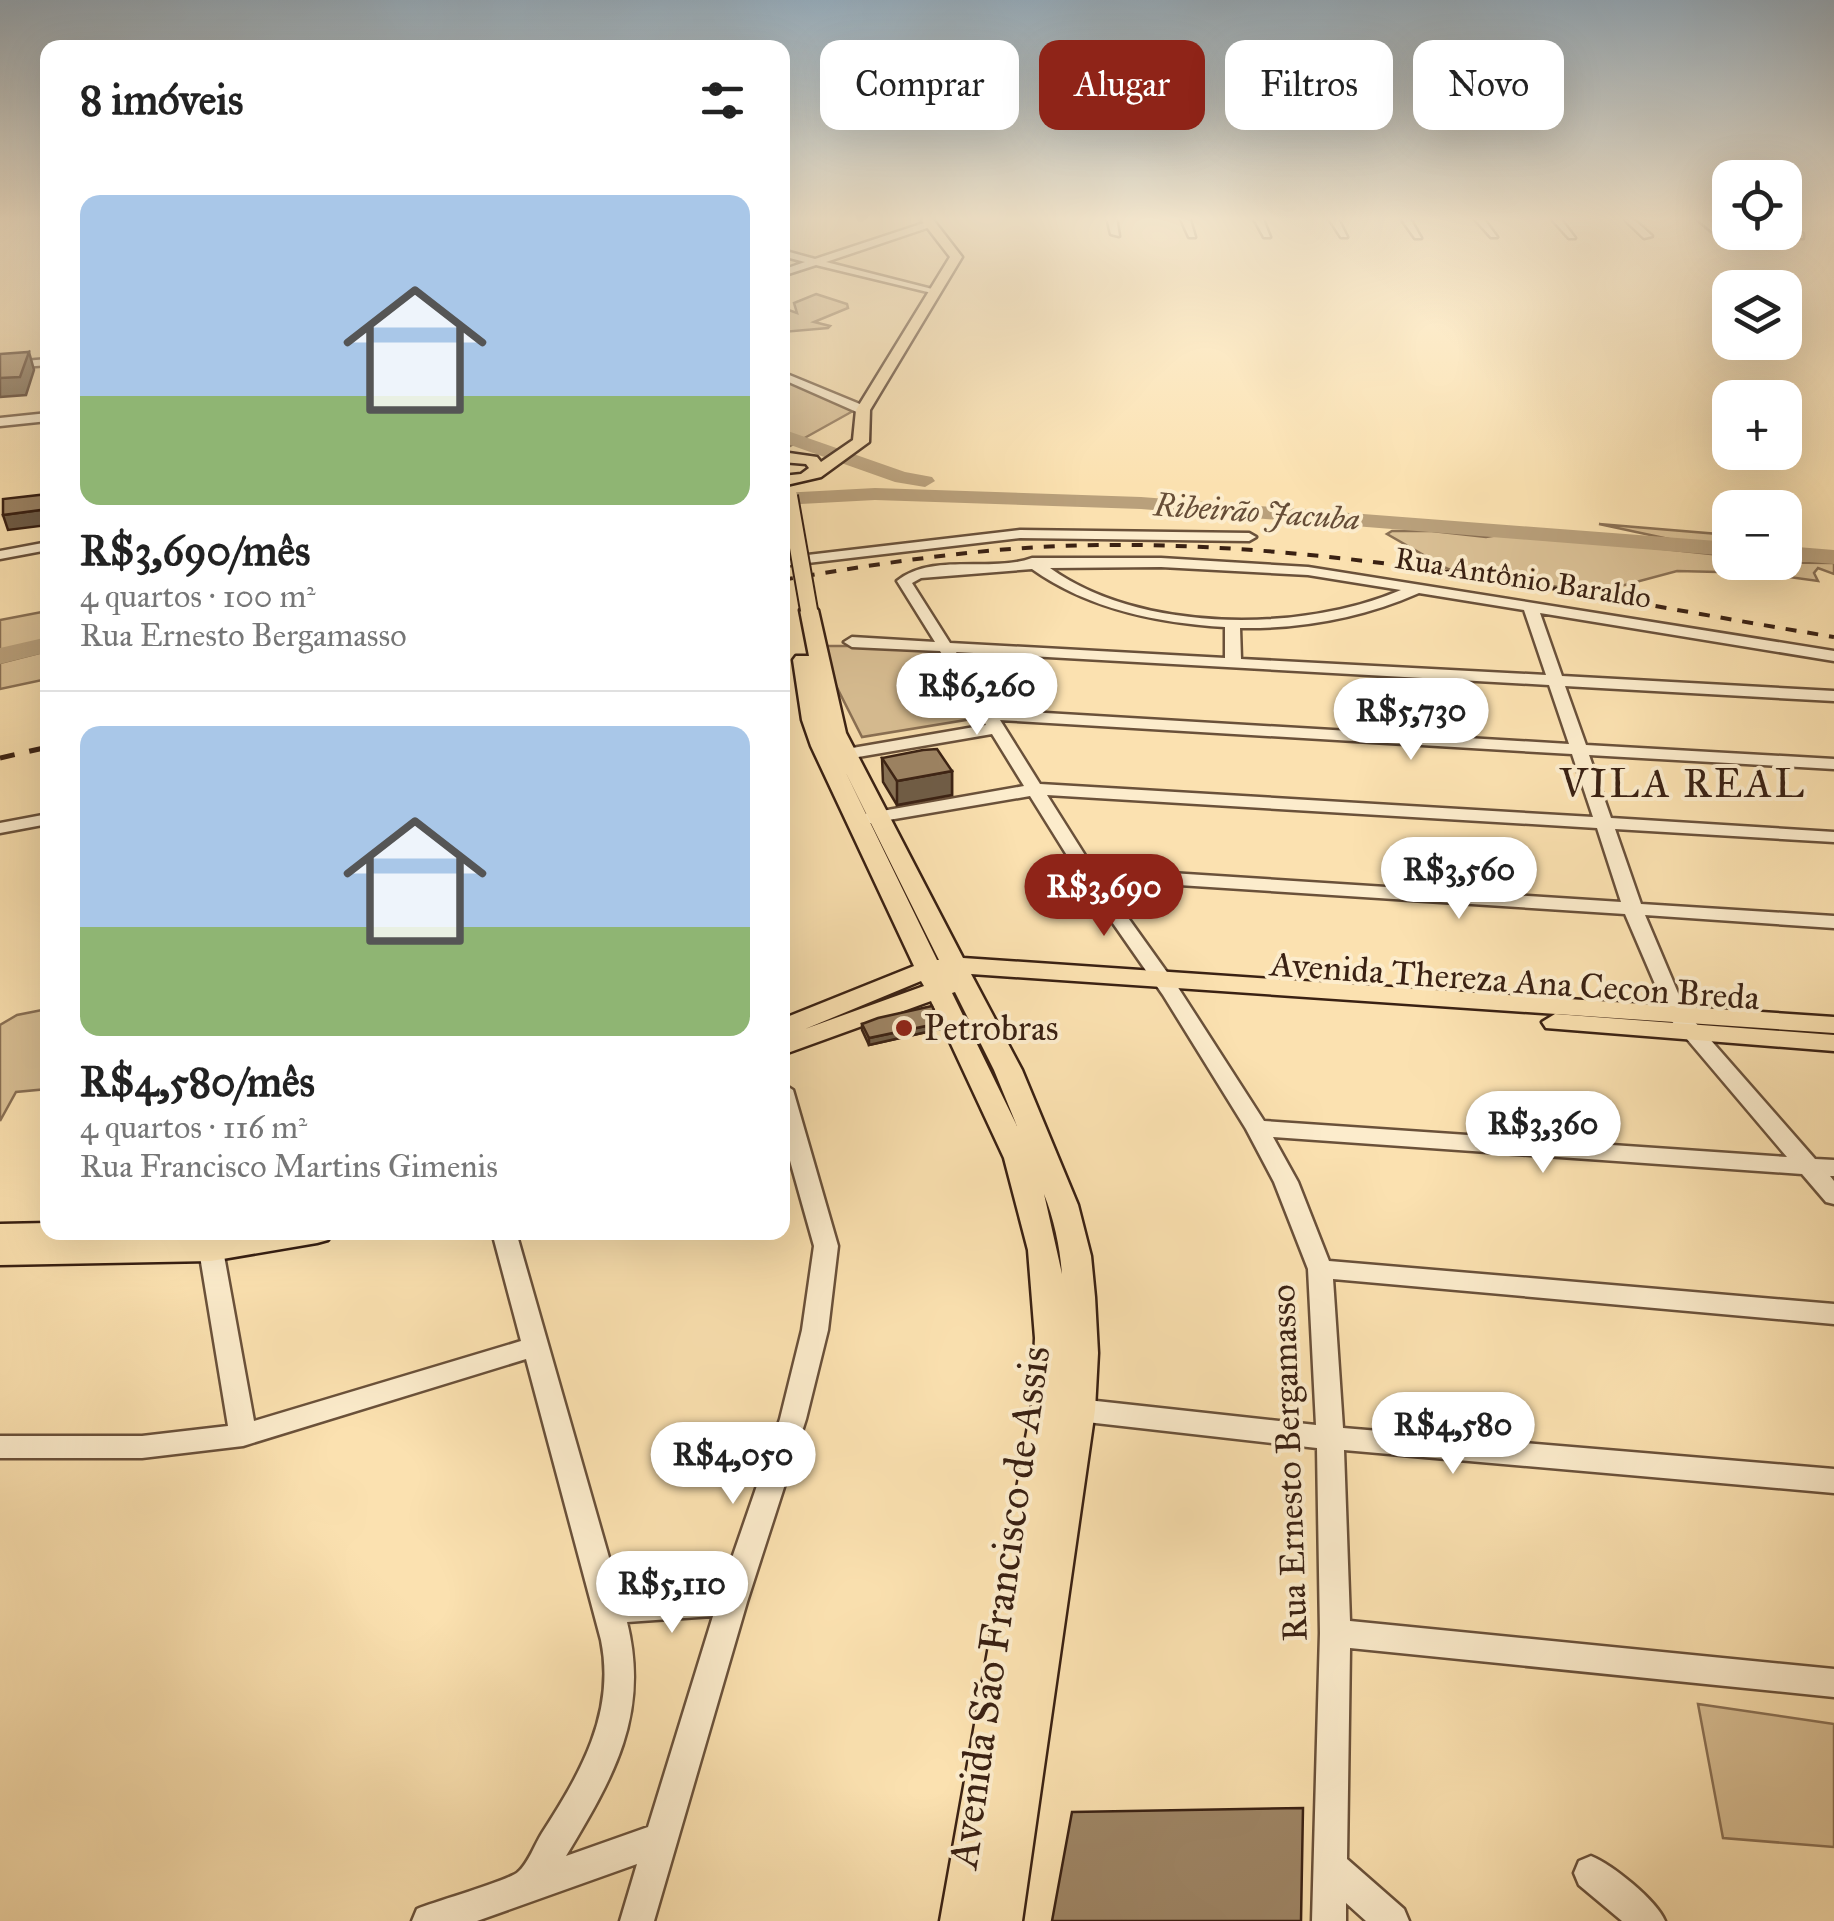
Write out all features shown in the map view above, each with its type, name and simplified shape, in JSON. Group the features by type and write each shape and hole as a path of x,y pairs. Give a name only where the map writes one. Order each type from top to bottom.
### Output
{"main road":[{"path":"810,476 832,455 861,442 863,410 924,307"},
{"path":"790,457 832,455"},
{"path":"790,457 814,462 818,469 790,487"},
{"path":"790,521 801,611"},
{"path":"790,581 801,611"},
{"name":"Avenida São Francisco de Assis","path":"801,611 812,720 840,751 880,816 1040,1222 1050,1274 1054,1346 1049,1404 962,1921"},
{"name":"Avenida São Francisco de Assis","path":"840,751 856,820 944,976 1023,1102 1064,1206 1076,1256 1082,1353 1078,1410 1001,1921"},
{"name":"Avenida Thereza Ana Cecon Breda","path":"790,1043 944,976"},
{"name":"Avenida Thereza Ana Cecon Breda","path":"790,1026 944,976 1166,984 1685,1024 1834,1043"},
{"name":"Avenida Thereza Ana Cecon Breda","path":"1685,1024 1834,1025"},
{"path":"0,1234 40,1235"},
{"path":"172,1240 201,1241"},
{"path":"0,1254 201,1241"}],"street":[{"path":"0,366 40,363"},
{"path":"790,378 863,410"},
{"path":"0,422 40,419"},
{"path":"790,558 1020,534 1249,536"},
{"path":"0,554 40,547"},
{"name":"Rua Antônio Baraldo","path":"904,581 918,574 1083,559 1230,564 1419,588 1834,656"},
{"path":"1032,562 1070,588 1124,606 1186,619 1232,623 1341,616 1389,604 1419,588"},
{"name":"Rua Ernesto Bergamasso","path":"904,581 1088,874 1166,984 1257,1128 1286,1182 1320,1270 1330,1438 1334,1633 1329,1921"},
{"path":"1531,608 1633,909 1685,1024 1834,1196"},
{"path":"1232,623 1233,663"},
{"path":"852,642 1834,696"},
{"path":"840,751 934,740 993,721"},
{"path":"840,751 993,721 1834,764"},
{"path":"918,762 934,740"},
{"path":"840,751 882,765"},
{"path":"856,820 1037,789 1834,837"},
{"path":"0,828 40,820"},
{"path":"0,838 40,830"},
{"path":"1088,874 1834,922"},
{"path":"637,1921 732,1602 794,1419 816,1330 826,1246 790,1118"},
{"path":"1257,1128 1834,1168"},
{"path":"506,1240 609,1610 621,1673 612,1730 594,1774 530,1884"},
{"path":"201,1241 243,1435"},
{"path":"1320,1270 1834,1314"},
{"path":"0,1447 142,1446 243,1435 533,1347"},
{"path":"1078,1410 1330,1438 1834,1482"},
{"path":"609,1610 732,1602"},
{"path":"1334,1633 1834,1683"},
{"path":"429,1921 662,1839"},
{"path":"1329,1865 1392,1921"},
{"path":"1590,1873 1648,1921"}],"shaded area":[{"path":"795,307 848,308 814,322 828,328 790,331 790,310 797,313"},
{"path":"790,380 854,408 790,446"},
{"path":"1599,524 1712,533 1712,545"},
{"path":"1392,531 1486,537 1511,533 1712,554 1712,572 1677,571 1595,593 1448,569 1387,534"},
{"path":"1802,563 1834,563 1834,574 1818,568 1814,573 1818,581 1802,579"},
{"path":"40,612 40,643 0,653 0,620"},
{"path":"816,646 928,646 943,652 984,717 862,737"},
{"path":"40,653 40,680 0,689 0,663"},
{"path":"40,1010 40,1090 16,1092 0,1121 0,1025 17,1015"},
{"path":"1698,1704 1834,1724 1834,1847 1723,1838"}],"building":[{"path":"29,352 20,377 0,378 0,354"},
{"path":"40,495 40,510 3,515 3,499"},
{"path":"937,749 952,771 897,781 882,758 923,750"},
{"path":"932,1006 940,1023 869,1038 862,1024 878,1018"},
{"path":"1303,1808 1301,1921 1052,1921 1072,1812"}],"waterway":[{"path":"790,438 902,478 925,481"},
{"name":"Ribeirão Jacuba","path":"790,499 875,494 1141,503 1712,548"},
{"name":"Ribeirão Jacuba","path":"1802,554 1834,557"},
{"name":"Ribeirão Jacuba","path":"0,656 40,646"}],"railway":[{"path":"790,579 1019,548 1191,546 1283,552 1468,575 1834,637"},
{"path":"0,758 40,749"}],"place":[{"name":"Petrobras","path":"904,1028"}],"district":[{"name":"VILA REAL","path":"1683,783"}]}
